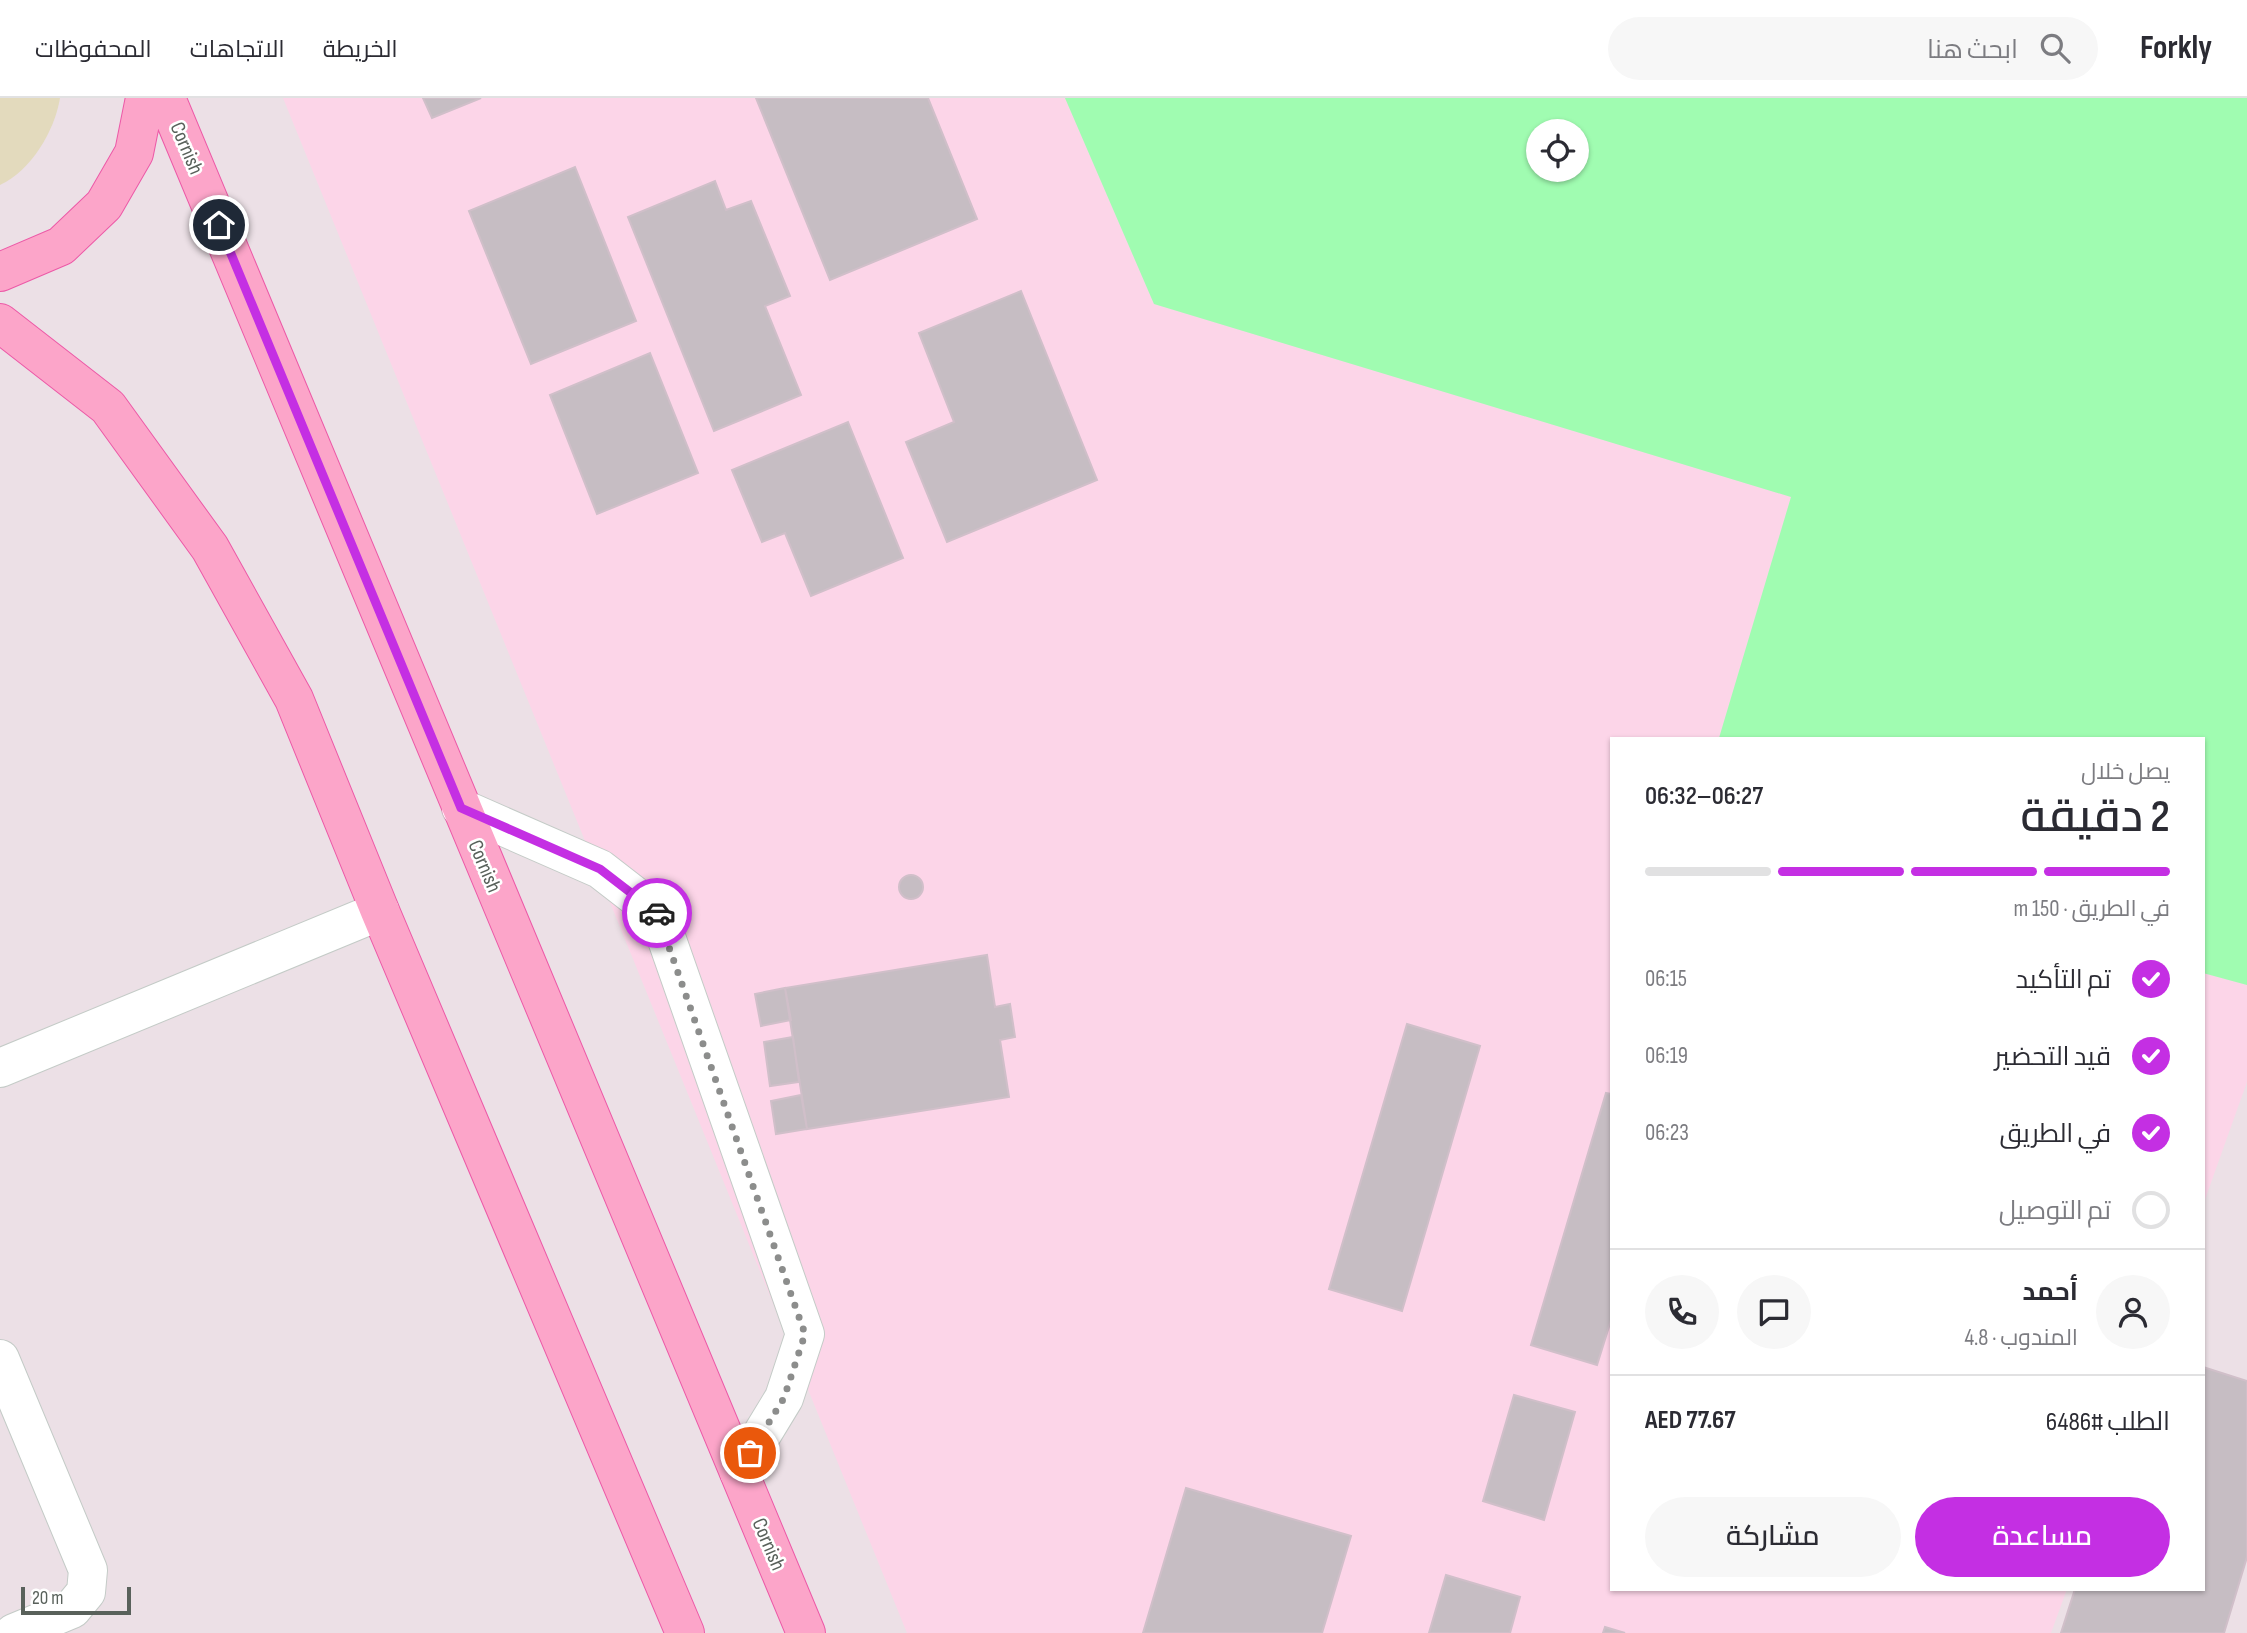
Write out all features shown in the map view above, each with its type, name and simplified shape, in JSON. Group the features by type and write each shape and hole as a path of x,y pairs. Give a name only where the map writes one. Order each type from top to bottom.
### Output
{"main road":[{"path":"0,272 61,246 104,205 134,153 145,98"},
{"name":"Cornish","path":"166,98 806,1633"},
{"path":"0,323 108,407 210,548 294,699 380,911 685,1633"}],"street":[{"path":"461,808 600,869 657,914 805,1334 784,1398 739,1472"},
{"path":"0,1068 380,911"},
{"path":"0,1359 88,1570 86,1592 72,1609 14,1633"}],"shaded area":[{"path":"0,98 60,98 53,123 40,148 22,170 0,185"},
{"path":"283,98 1065,98 1154,304 1791,497 1719,737 1610,737 1610,1591 2066,1591 2051,1633 907,1633"},
{"path":"1065,98 2247,98 2247,985 2205,974 2205,737 1719,737 1791,497 1154,304"},
{"path":"2205,974 2247,985 2247,1082 2205,1199"}],"building":[{"path":"423,98 481,98 432,118"},
{"path":"756,98 928,98 977,219 830,280"},
{"path":"575,167 636,321 531,364 469,211"},
{"path":"715,181 726,210 751,201 790,296 765,306 801,395 714,431 628,217"},
{"path":"1021,291 1097,480 947,542 906,442 954,422 919,333"},
{"path":"650,353 698,473 597,514 550,395"},
{"path":"848,422 903,558 811,596 785,533 762,542 732,470"},
{"path":"911,875 922,882 923,887 916,898 911,899 900,892 899,887 906,876"},
{"path":"987,955 995,1007 1010,1004 1015,1037 1000,1040 1009,1097 807,1129 785,988"},
{"path":"785,988 791,1020 761,1026 755,994"},
{"path":"1407,1024 1480,1046 1402,1311 1329,1289"},
{"path":"793,1037 799,1082 770,1086 764,1042"},
{"path":"1606,1093 1610,1094 1610,1323 1597,1365 1531,1345"},
{"path":"801,1095 807,1129 776,1134 771,1101"},
{"path":"2205,1368 2247,1381 2247,1557 2224,1633 2061,1633 2074,1591 2205,1591"},
{"path":"1514,1395 1575,1412 1544,1520 1483,1501"},
{"path":"1186,1488 1351,1536 1322,1633 1143,1633"},
{"path":"1446,1575 1520,1597 1510,1633 1429,1633"},
{"path":"1605,1627 1625,1633 1603,1633"}],"way so far":[{"path":"657,913 805,1334 784,1398 750,1453"}],"route":[{"path":"219,225 461,808 600,869 657,913"}]}
